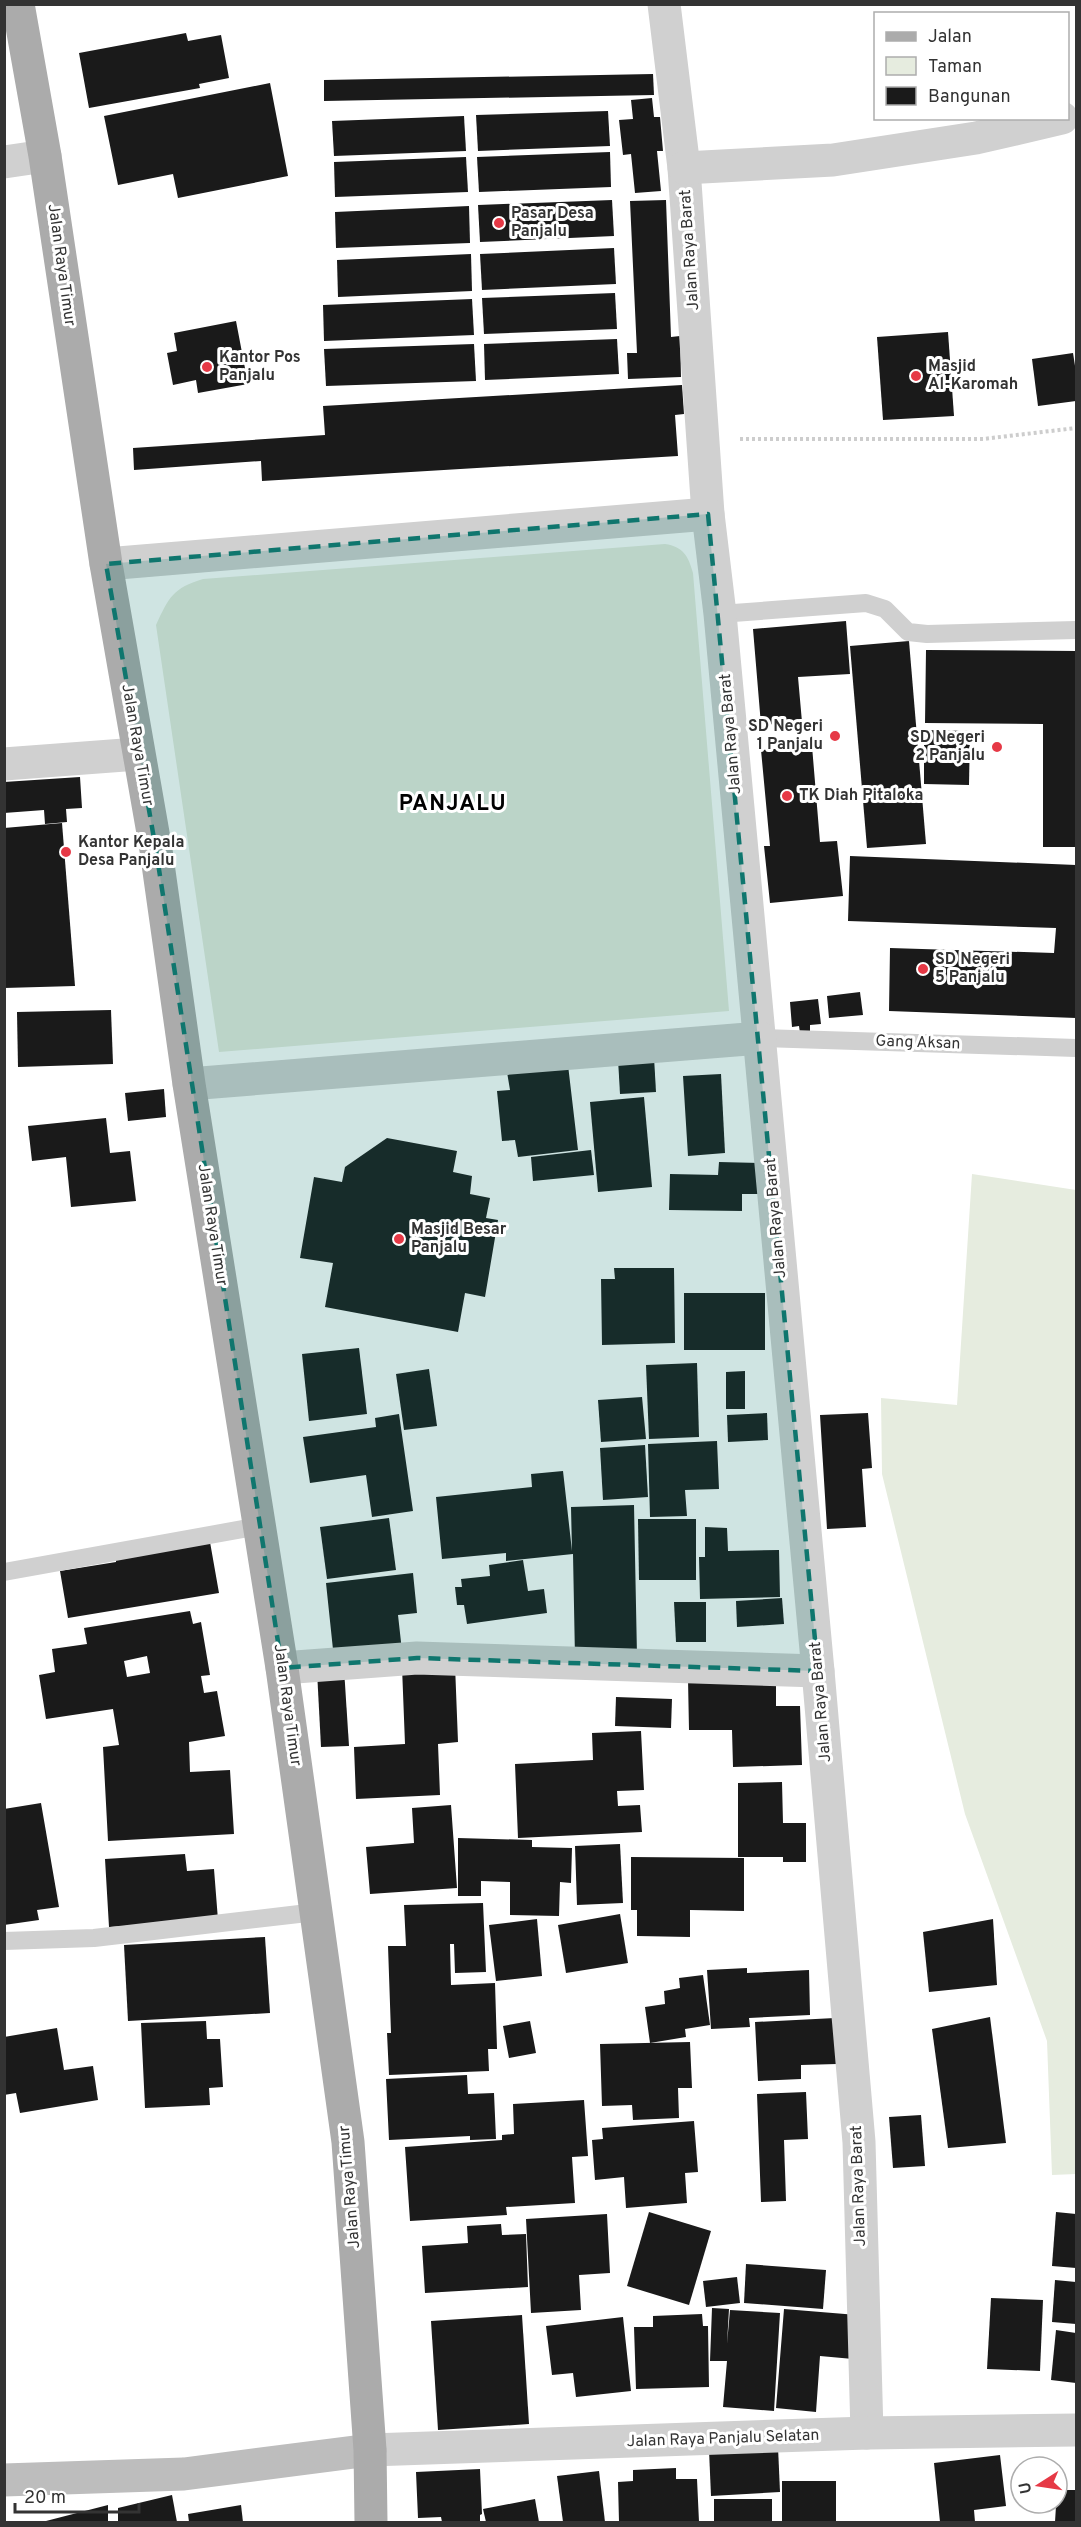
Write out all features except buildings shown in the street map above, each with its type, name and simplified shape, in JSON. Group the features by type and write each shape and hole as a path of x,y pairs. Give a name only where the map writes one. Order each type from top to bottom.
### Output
{"main road":[{"name":"Jalan Raya Timur","path":"18,4 45,156 106,564 156,850 189,1084 282,1668 348,2142 370,2450 371,2523"},
{"path":"4,2480 184,2474 370,2450"}],"street":[{"name":"Jalan Raya Barat","path":"664,4 684,168 708,514 720,614 760,1038 859,2142 867,2433"},
{"path":"684,168 833,160 976,138 1053,120"},
{"path":"4,162 45,156"},
{"path":"106,564 708,514"},
{"path":"4,764 138,754"},
{"path":"189,1084 760,1038"},
{"path":"282,1668 417,1658 818,1671"},
{"name":"Jalan Raya Panjalu Selatan","path":"370,2450 867,2433 1077,2430"}],"lane":[{"path":"720,614 866,603 885,609 908,632 927,634 1077,630"},
{"name":"Gang Aksan","path":"760,1038 1077,1048"},
{"path":"4,1572 260,1526"},
{"path":"4,1941 94,1938 316,1912"}],"path":[{"path":"703,439 983,439 1077,428"}],"highlighted area":[{"path":"708,514 818,1671 417,1658 282,1668 156,850 106,564"}],"green space":[{"path":"665,544 676,547 684,553 693,573 729,1011 219,1052 156,625 173,595 185,586 203,579"},
{"path":"972,1174 1076,1190 1076,2174 1052,2175 1047,2041 965,1814 882,1474 881,1398 957,1405"}],"place":[{"name":"Pasar Desa Panjalu","path":"499,223"},
{"name":"Kantor Pos Panjalu","path":"207,367"},
{"name":"Masjid Al-Karomah","path":"916,376"},
{"name":"SD Negeri 1 Panjalu","path":"835,736"},
{"name":"SD Negeri 2 Panjalu","path":"997,747"},
{"name":"TK Diah Pitaloka","path":"787,796"},
{"name":"Kantor Kepala Desa Panjalu","path":"66,852"},
{"name":"SD Negeri 5 Panjalu","path":"923,969"},
{"name":"Masjid Besar Panjalu","path":"399,1239"}],"district":[{"name":"PANJALU","path":"453,804"}]}
